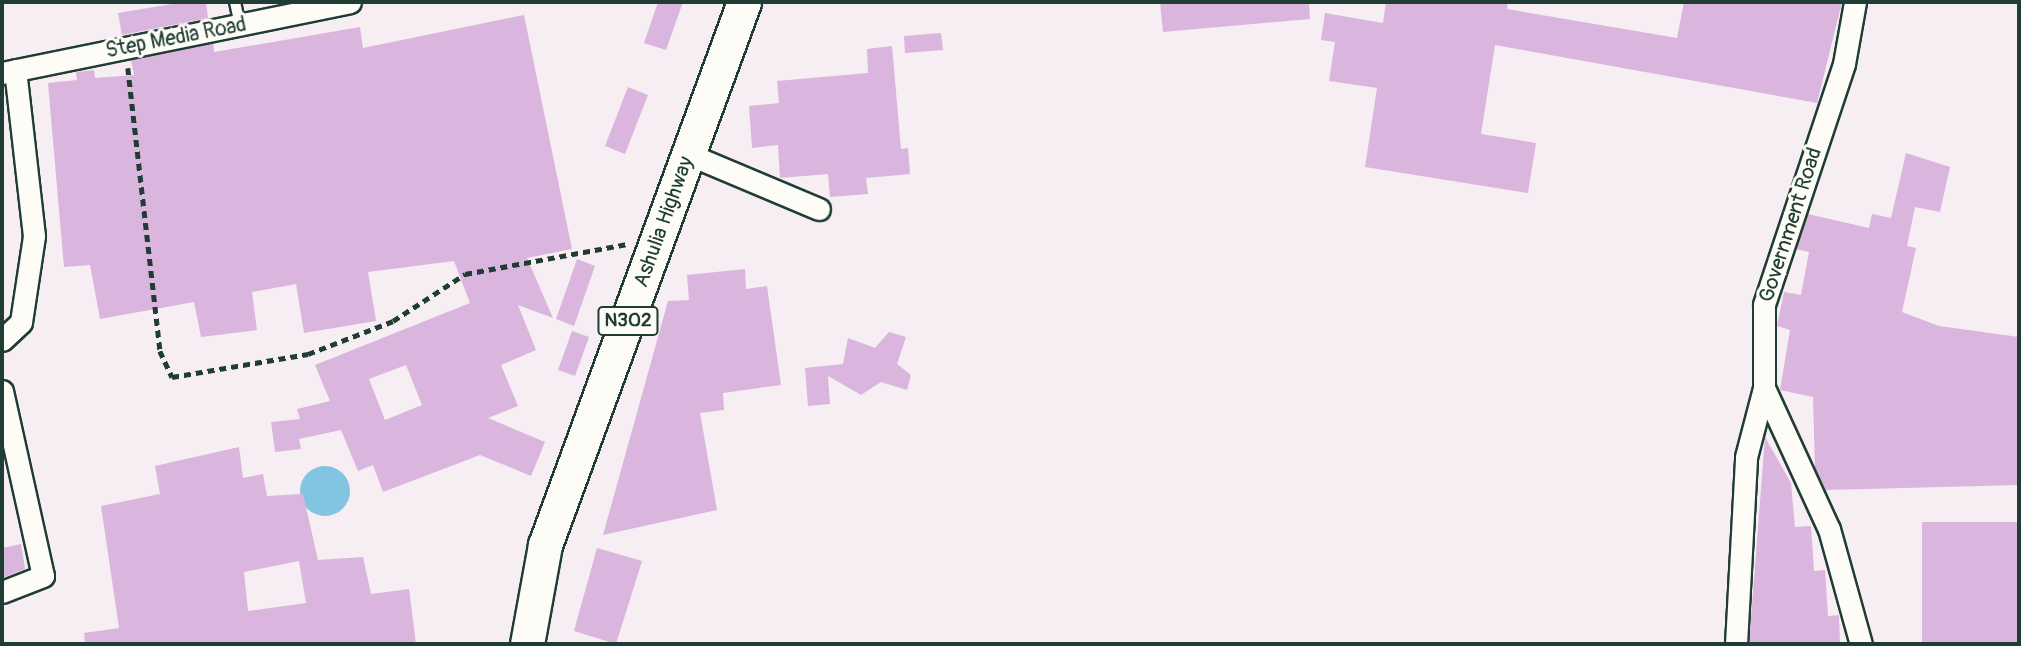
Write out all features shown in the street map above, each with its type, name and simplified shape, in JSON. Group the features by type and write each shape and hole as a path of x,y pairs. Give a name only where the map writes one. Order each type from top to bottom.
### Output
{"highway":[{"name":"Ashulia Highway","path":"527,644 545,545 744,2"}],"street":[{"name":"Step Media Road","path":"8,72 350,2"},
{"name":"Government Road","path":"1855,2 1844,64 1763,305 1764,388 1829,529 1861,644"},
{"path":"2,340 20,322 34,236 8,72"},
{"path":"688,154 818,209"},
{"path":"1736,644 1746,457 1764,388"},
{"path":"2,391 43,576 2,592"}],"lane":[{"path":"235,2 240,25"}],"path":[{"path":"126,47 160,351 172,377 308,354 393,321 465,274 659,238"}],"water":[{"path":"325,466 342,474 350,491 342,508 325,516 308,508 300,491 308,474"}],"building":[{"path":"184,2 206,2 208,18 122,35 118,13"},
{"path":"658,2 683,2 666,50 644,43"},
{"path":"1160,2 1309,2 1310,19 1163,32"},
{"path":"1386,2 1508,2 1507,9 1677,38 1684,2 1842,2 1817,103 1495,45 1481,134 1536,143 1528,193 1365,167 1377,88 1329,81 1335,42 1321,40 1325,13 1383,23"},
{"path":"524,15 572,249 527,258 553,318 518,305 536,350 501,365 518,406 488,418 545,442 531,476 480,455 383,492 373,465 358,471 341,430 299,439 301,449 275,452 271,422 300,419 297,409 330,401 315,365 470,303 454,261 368,272 376,321 304,333 296,284 252,292 257,330 201,337 194,302 100,319 90,265 64,267 48,83 77,80 76,72 94,70 95,78 134,75 131,60 213,43 214,52 360,27 363,48","holes":["406,365 422,405 385,420 369,379"]},
{"path":"941,33 943,50 905,53 904,36"},
{"path":"892,46 901,149 908,148 910,174 866,178 868,194 830,197 828,174 780,178 778,145 752,148 749,106 779,103 777,81 868,73 867,49"},
{"path":"628,87 648,95 625,154 605,146"},
{"path":"1906,153 1950,167 1940,212 1915,207 1907,246 1916,248 1902,312 1939,326 2019,337 2019,485 1826,490 1815,468 1813,397 1780,390 1790,330 1777,326 1784,292 1801,295 1809,252 1796,249 1808,214 1869,228 1872,214 1891,218"},
{"path":"577,259 595,266 574,326 556,319"},
{"path":"745,269 746,289 767,286 781,385 723,393 724,410 700,413 717,510 603,535 668,301 689,300 687,275"},
{"path":"572,331 589,337 575,376 558,370"},
{"path":"889,332 906,337 897,364 911,375 907,390 881,382 861,395 828,376 830,404 808,406 805,368 843,364 848,338 875,348"},
{"path":"1765,437 1791,483 1795,527 1811,526 1814,571 1825,570 1828,616 1839,615 1840,644 1749,644"},
{"path":"239,447 243,478 263,474 267,496 303,494 318,560 363,557 371,594 409,589 416,644 85,644 84,633 119,628 101,506 160,494 155,466","holes":["299,561 306,603 248,611 244,572"]},
{"path":"1922,522 2019,522 2019,644 1922,644"},
{"path":"21,544 25,569 2,578 2,548"},
{"path":"597,548 642,561 616,644 574,631"}]}
